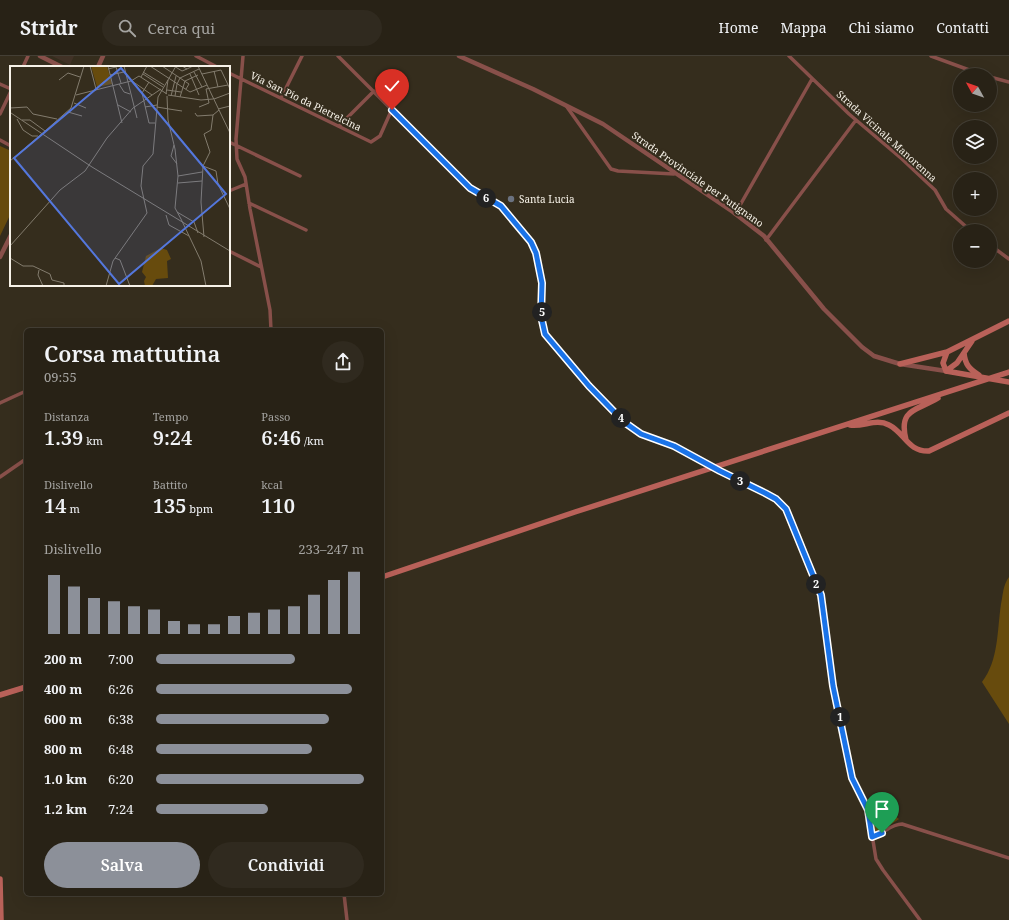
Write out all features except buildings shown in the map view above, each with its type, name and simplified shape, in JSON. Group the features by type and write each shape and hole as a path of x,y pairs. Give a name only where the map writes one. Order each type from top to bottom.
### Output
{"main road":[{"path":"900,364 947,352 1009,321"},
{"path":"947,352 943,363 946,371 957,363 967,346 975,338"},
{"path":"964,353 965,362 970,369 981,376"},
{"name":"Strada Provinciale per Putignano","path":"946,371 1006,381"},
{"path":"384,576 575,512 1009,372"},
{"path":"1006,381 1009,385"},
{"path":"907,442 904,421 909,413 943,394"},
{"path":"848,425 858,426 874,422 883,422 891,426 914,448 922,451 929,451 1009,413"},
{"path":"0,695 24,688"},
{"path":"0,879 0,920"}],"street":[{"path":"23,66 28,56"},
{"path":"40,56 55,65"},
{"path":"98,66 103,56"},
{"path":"196,56 215,66"},
{"path":"243,56 237,159 245,177 248,203 270,310 271,328"},
{"path":"281,98 302,56"},
{"path":"338,56 470,188 501,206 531,242 536,253 542,283 541,316 545,334 589,386 632,428 641,434 674,446 765,493 776,499 786,509 821,595 833,686 852,778 868,810 872,837 879,865 920,920"},
{"name":"Strada Provinciale per Putignano","path":"459,56 565,104 603,124 674,174 735,214 766,240 824,309 862,347 874,356 900,364 946,371"},
{"name":"Strada Vicinale Manorenna","path":"789,56 856,120 902,159 935,190 946,210 963,224"},
{"path":"931,56 964,68"},
{"name":"Via San Pio da Pietrelcina","path":"230,74 371,142 380,136 392,110"},
{"path":"735,214 812,79"},
{"path":"997,79 1009,82"},
{"path":"0,84 10,89"},
{"path":"339,126 374,91"},
{"path":"0,114 10,92"},
{"path":"565,104 611,168 618,171 674,174"},
{"path":"766,240 856,120"},
{"path":"0,140 10,145"},
{"path":"230,142 300,176"},
{"path":"230,191 246,184"},
{"path":"248,203 306,230"},
{"path":"0,257 10,237"},
{"path":"997,250 1009,259"},
{"path":"230,252 262,267"},
{"path":"0,404 24,392"},
{"path":"0,477 24,460"},
{"path":"872,837 898,824 902,824 1009,858"},
{"path":"344,896 347,920"}],"shaded area":[{"path":"52,56 74,56 70,65"},
{"path":"0,146 10,151 10,215 0,236"},
{"path":"1009,577 1009,724 982,682 992,664 1003,593"},
{"path":"872,799 899,819 880,832 873,831 868,805"}],"place":[{"name":"Santa Lucia","path":"511,199"}],"route":[{"path":"392,110 470,188 501,206 534,246 542,283 541,316 545,334 589,386 624,422 641,434 674,446 765,493 776,499 786,509 821,595 833,686 852,778 868,810 872,837 882,833"}]}
